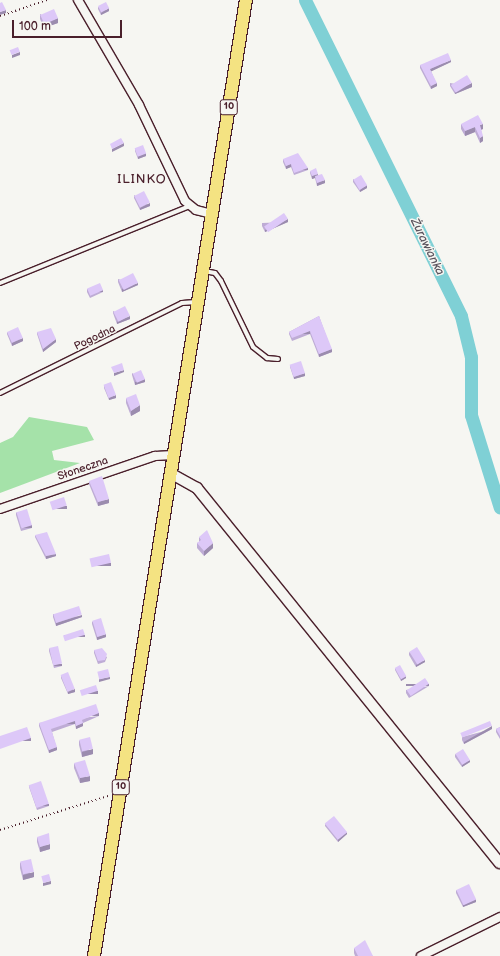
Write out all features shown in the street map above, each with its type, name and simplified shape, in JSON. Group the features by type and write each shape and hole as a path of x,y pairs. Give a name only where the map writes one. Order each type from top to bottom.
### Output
{"main road":[{"name":"10","path":"94,956 246,0"}],"street":[{"path":"78,0 139,105 190,206 212,214"},
{"name":"Słoneczna","path":"0,509 156,456 173,455"},
{"path":"170,473 197,488 500,863"},
{"path":"421,956 500,917"}],"lane":[{"path":"0,283 190,206"},
{"path":"203,270 215,273 221,280 253,347 267,358 278,359"},
{"name":"Pogodna","path":"0,393 182,303 198,302"}],"path":[{"path":"0,16 47,0"},
{"path":"0,830 104,796 119,796"}],"green space":[{"path":"29,417 87,427 94,440 52,451 54,460 80,463 0,493 0,443 13,437"}],"building":[{"path":"2,2 6,10 0,12 0,3"},
{"path":"106,2 109,8 101,12 98,6"},
{"path":"54,9 58,18 44,24 40,15"},
{"path":"18,47 20,52 12,55 10,50"},
{"path":"448,53 451,60 430,69 437,83 431,86 420,65"},
{"path":"467,75 472,83 456,93 451,85"},
{"path":"478,115 483,124 480,125 483,136 480,138 475,127 465,131 461,124"},
{"path":"121,138 124,143 112,149 110,144"},
{"path":"143,145 146,153 138,157 135,148"},
{"path":"298,153 308,168 294,173 291,164 286,166 283,159"},
{"path":"316,168 318,174 312,176 310,171"},
{"path":"322,174 325,180 317,183 315,176"},
{"path":"361,175 367,185 359,190 353,180"},
{"path":"144,191 150,203 140,208 134,196"},
{"path":"284,213 288,219 268,232 264,226"},
{"path":"133,273 138,283 124,290 119,280"},
{"path":"100,283 103,290 90,296 87,288"},
{"path":"125,306 130,316 118,322 113,312"},
{"path":"319,316 332,349 319,354 310,331 292,338 289,332"},
{"path":"18,327 23,338 12,343 7,332"},
{"path":"51,328 56,339 43,349 37,332"},
{"path":"301,361 305,373 294,377 290,365"},
{"path":"122,363 124,370 114,373 111,367"},
{"path":"141,370 145,379 137,383 133,374"},
{"path":"111,382 116,395 109,398 104,385"},
{"path":"136,394 140,405 131,411 126,398"},
{"path":"102,476 109,499 98,502 89,481"},
{"path":"64,497 67,506 53,510 50,502"},
{"path":"27,509 32,525 21,528 16,512"},
{"path":"207,530 213,543 204,551 197,543 201,540 199,537"},
{"path":"47,532 56,554 46,556 35,535"},
{"path":"109,554 111,563 92,567 90,558"},
{"path":"79,606 82,615 56,623 53,614"},
{"path":"101,618 106,634 97,637 92,621"},
{"path":"83,629 85,635 65,641 63,635"},
{"path":"58,646 62,664 53,666 49,648"},
{"path":"417,647 425,660 417,664 409,652"},
{"path":"102,648 107,654 105,660 98,661 94,650"},
{"path":"400,665 406,676 401,679 395,668"},
{"path":"108,669 110,677 99,679 97,672"},
{"path":"68,672 75,689 67,692 61,675"},
{"path":"425,678 429,684 411,696 407,690"},
{"path":"96,685 98,691 82,696 80,690"},
{"path":"96,704 99,713 82,720 83,723 76,726 75,721 51,729 57,747 49,750 39,723"},
{"path":"490,721 492,726 462,738 460,733"},
{"path":"27,727 31,738 0,749 0,736"},
{"path":"500,727 500,736 496,729"},
{"path":"90,737 93,749 82,751 79,740"},
{"path":"463,749 470,760 462,765 455,754"},
{"path":"85,760 90,776 80,778 74,763"},
{"path":"41,781 49,804 37,808 29,785"},
{"path":"334,816 347,832 338,840 325,824"},
{"path":"49,833 50,844 40,847 37,837"},
{"path":"31,859 34,872 23,874 20,861"},
{"path":"49,874 51,881 43,883 41,876"},
{"path":"469,884 476,899 463,905 456,890"},
{"path":"365,940 373,956 358,956 354,948"}],"waterway":[{"name":"Żurawianka","path":"305,0 461,316 471,357 471,415 500,508"}],"district":[{"name":"ILINKO","path":"142,179"}]}
